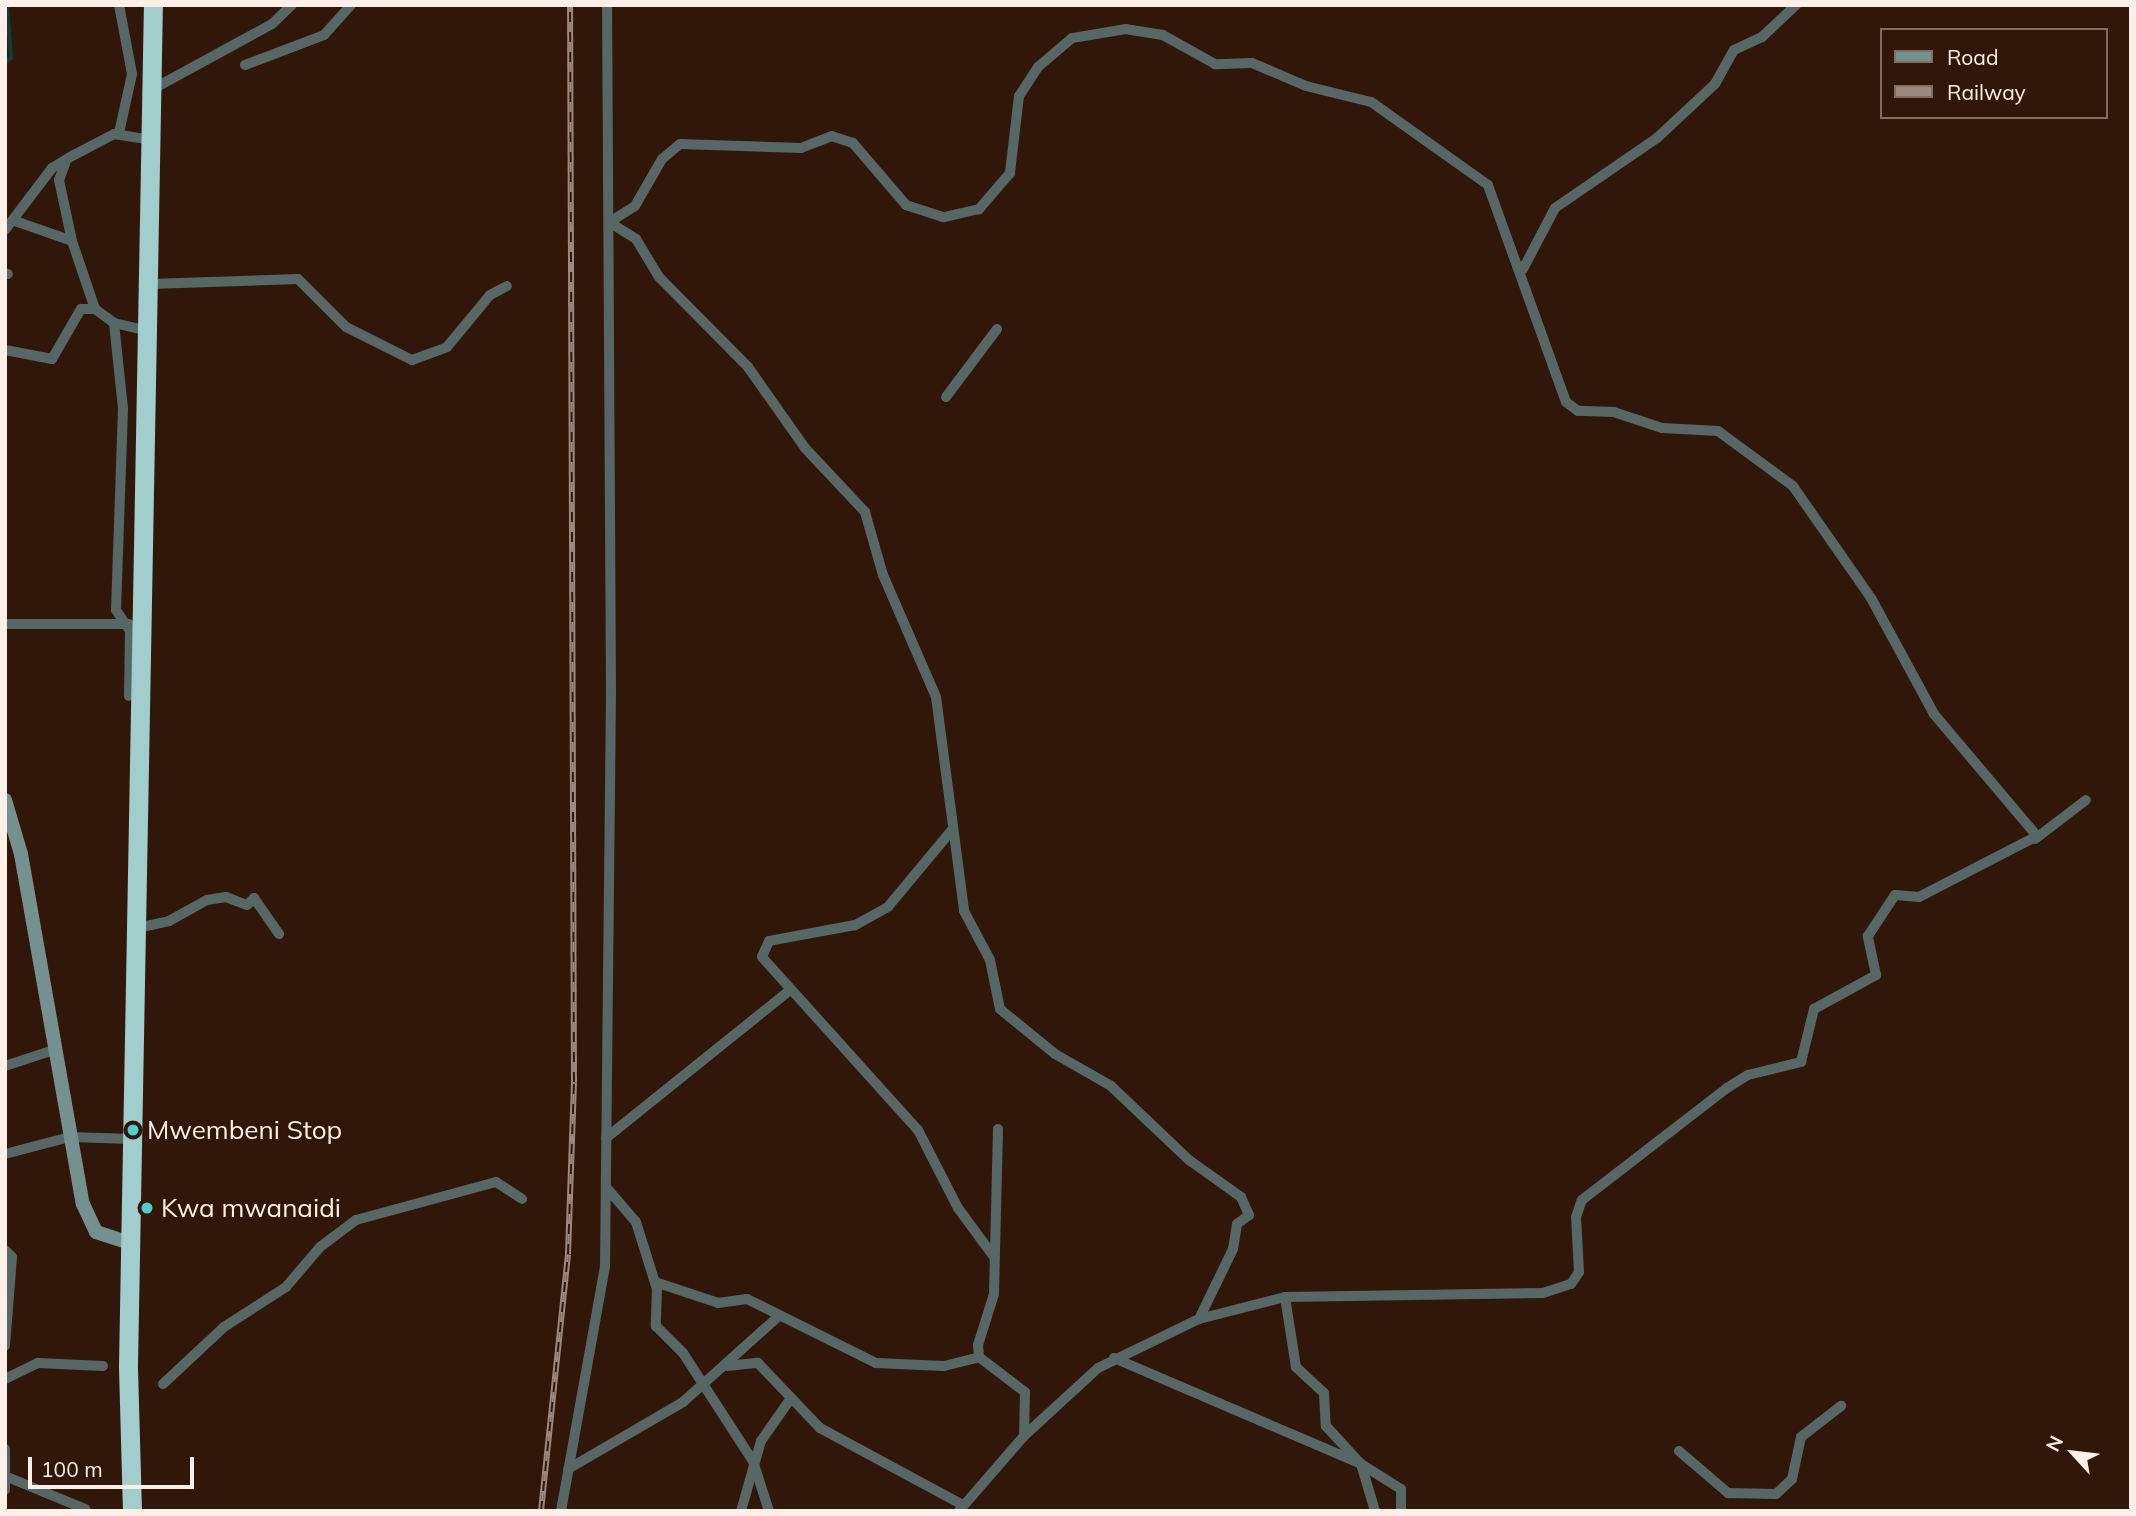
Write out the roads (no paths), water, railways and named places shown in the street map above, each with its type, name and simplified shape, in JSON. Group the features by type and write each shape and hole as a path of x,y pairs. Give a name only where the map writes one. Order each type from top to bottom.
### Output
{"highway":[{"path":"132,1511 130,1243 137,928 135,627 149,331 153,5"}],"street":[{"path":"119,5 132,74 119,133"},
{"path":"150,91 272,24 292,5"},
{"path":"245,65 324,35 351,5"},
{"path":"561,1511 605,1266 609,222 607,5"},
{"path":"1523,270 1555,208 1657,138 1715,84 1734,50 1762,37 1796,5"},
{"path":"609,222 635,206 662,159 680,144 801,148 832,136 853,143 906,205 943,217 979,209 1010,173 1019,96 1038,67 1085,34 1143,29 1215,64 1252,63 1392,112 1488,185 1523,270 1569,405 1662,428 1718,431 1809,501 1934,714 2034,830 2035,839"},
{"path":"5,230 15,221 52,169 66,160 119,133 153,140"},
{"path":"66,160 59,180 72,242 95,309 114,323 149,331"},
{"path":"15,221 72,242"},
{"path":"609,222 636,239 659,276 748,367 805,449 861,505 883,575 936,697 947,751 951,831 964,911 990,960 1000,1009 1055,1054 1111,1086 1189,1160 1241,1196 1249,1215 1237,1224 1233,1249 1199,1319"},
{"path":"150,284 298,279 346,327 412,360 447,347 489,295 507,286"},
{"path":"5,350 52,359 81,309 95,309"},
{"path":"114,323 123,409 116,610 135,627"},
{"path":"946,397 996,329"},
{"path":"5,624 135,627"},
{"path":"129,696 135,627"},
{"path":"5,800 90,1223 106,1239 130,1243"},
{"path":"727,1366 758,1363 789,1401 844,1442 961,1508 1024,1436 1114,1358 1199,1319 1285,1297 1543,1293 1571,1284 1579,1272 1576,1217 1582,1200 1727,1088 1748,1075 1801,1062 1814,1009 1876,975 1868,936 1895,895 1919,897 2035,839 2086,800"},
{"path":"951,831 888,907 855,925 769,942 762,957 918,1130 958,1208 994,1257"},
{"path":"137,928 169,921 207,900 226,897 247,905 254,898 279,934"},
{"path":"606,1138 790,990"},
{"path":"5,1066 54,1051"},
{"path":"979,1357 994,1294 998,1129"},
{"path":"5,1154 71,1137 132,1139"},
{"path":"163,1384 224,1327 286,1287 320,1247 356,1220 496,1182 522,1199"},
{"path":"606,1187 636,1222 655,1282 656,1326 683,1353 701,1386 753,1461 769,1511"},
{"path":"5,1251 12,1257 5,1346"},
{"path":"655,1282 718,1303 741,1297 876,1363 944,1366 979,1357"},
{"path":"1285,1297 1296,1367 1324,1393 1326,1426 1361,1464 1375,1511"},
{"path":"568,1469 670,1412 727,1366 779,1316"},
{"path":"979,1357 1026,1392 1024,1436"},
{"path":"1114,1358 1361,1464 1401,1489 1401,1511"},
{"path":"5,1379 38,1363 103,1366"},
{"path":"741,1511 753,1461 771,1421 789,1401"},
{"path":"1679,1451 1728,1493 1776,1494 1791,1479 1801,1437 1841,1406"},
{"path":"5,1449 5,1490"},
{"path":"7,1476 85,1509"}],"waterway":[{"path":"5,63 11,58 7,5"}],"railway":[{"path":"541,1511 568,1254 574,1082 570,5"}],"place":[{"name":"Mwembeni Stop","path":"133,1130"},
{"name":"Kwa mwanaidi","path":"147,1208"}]}
